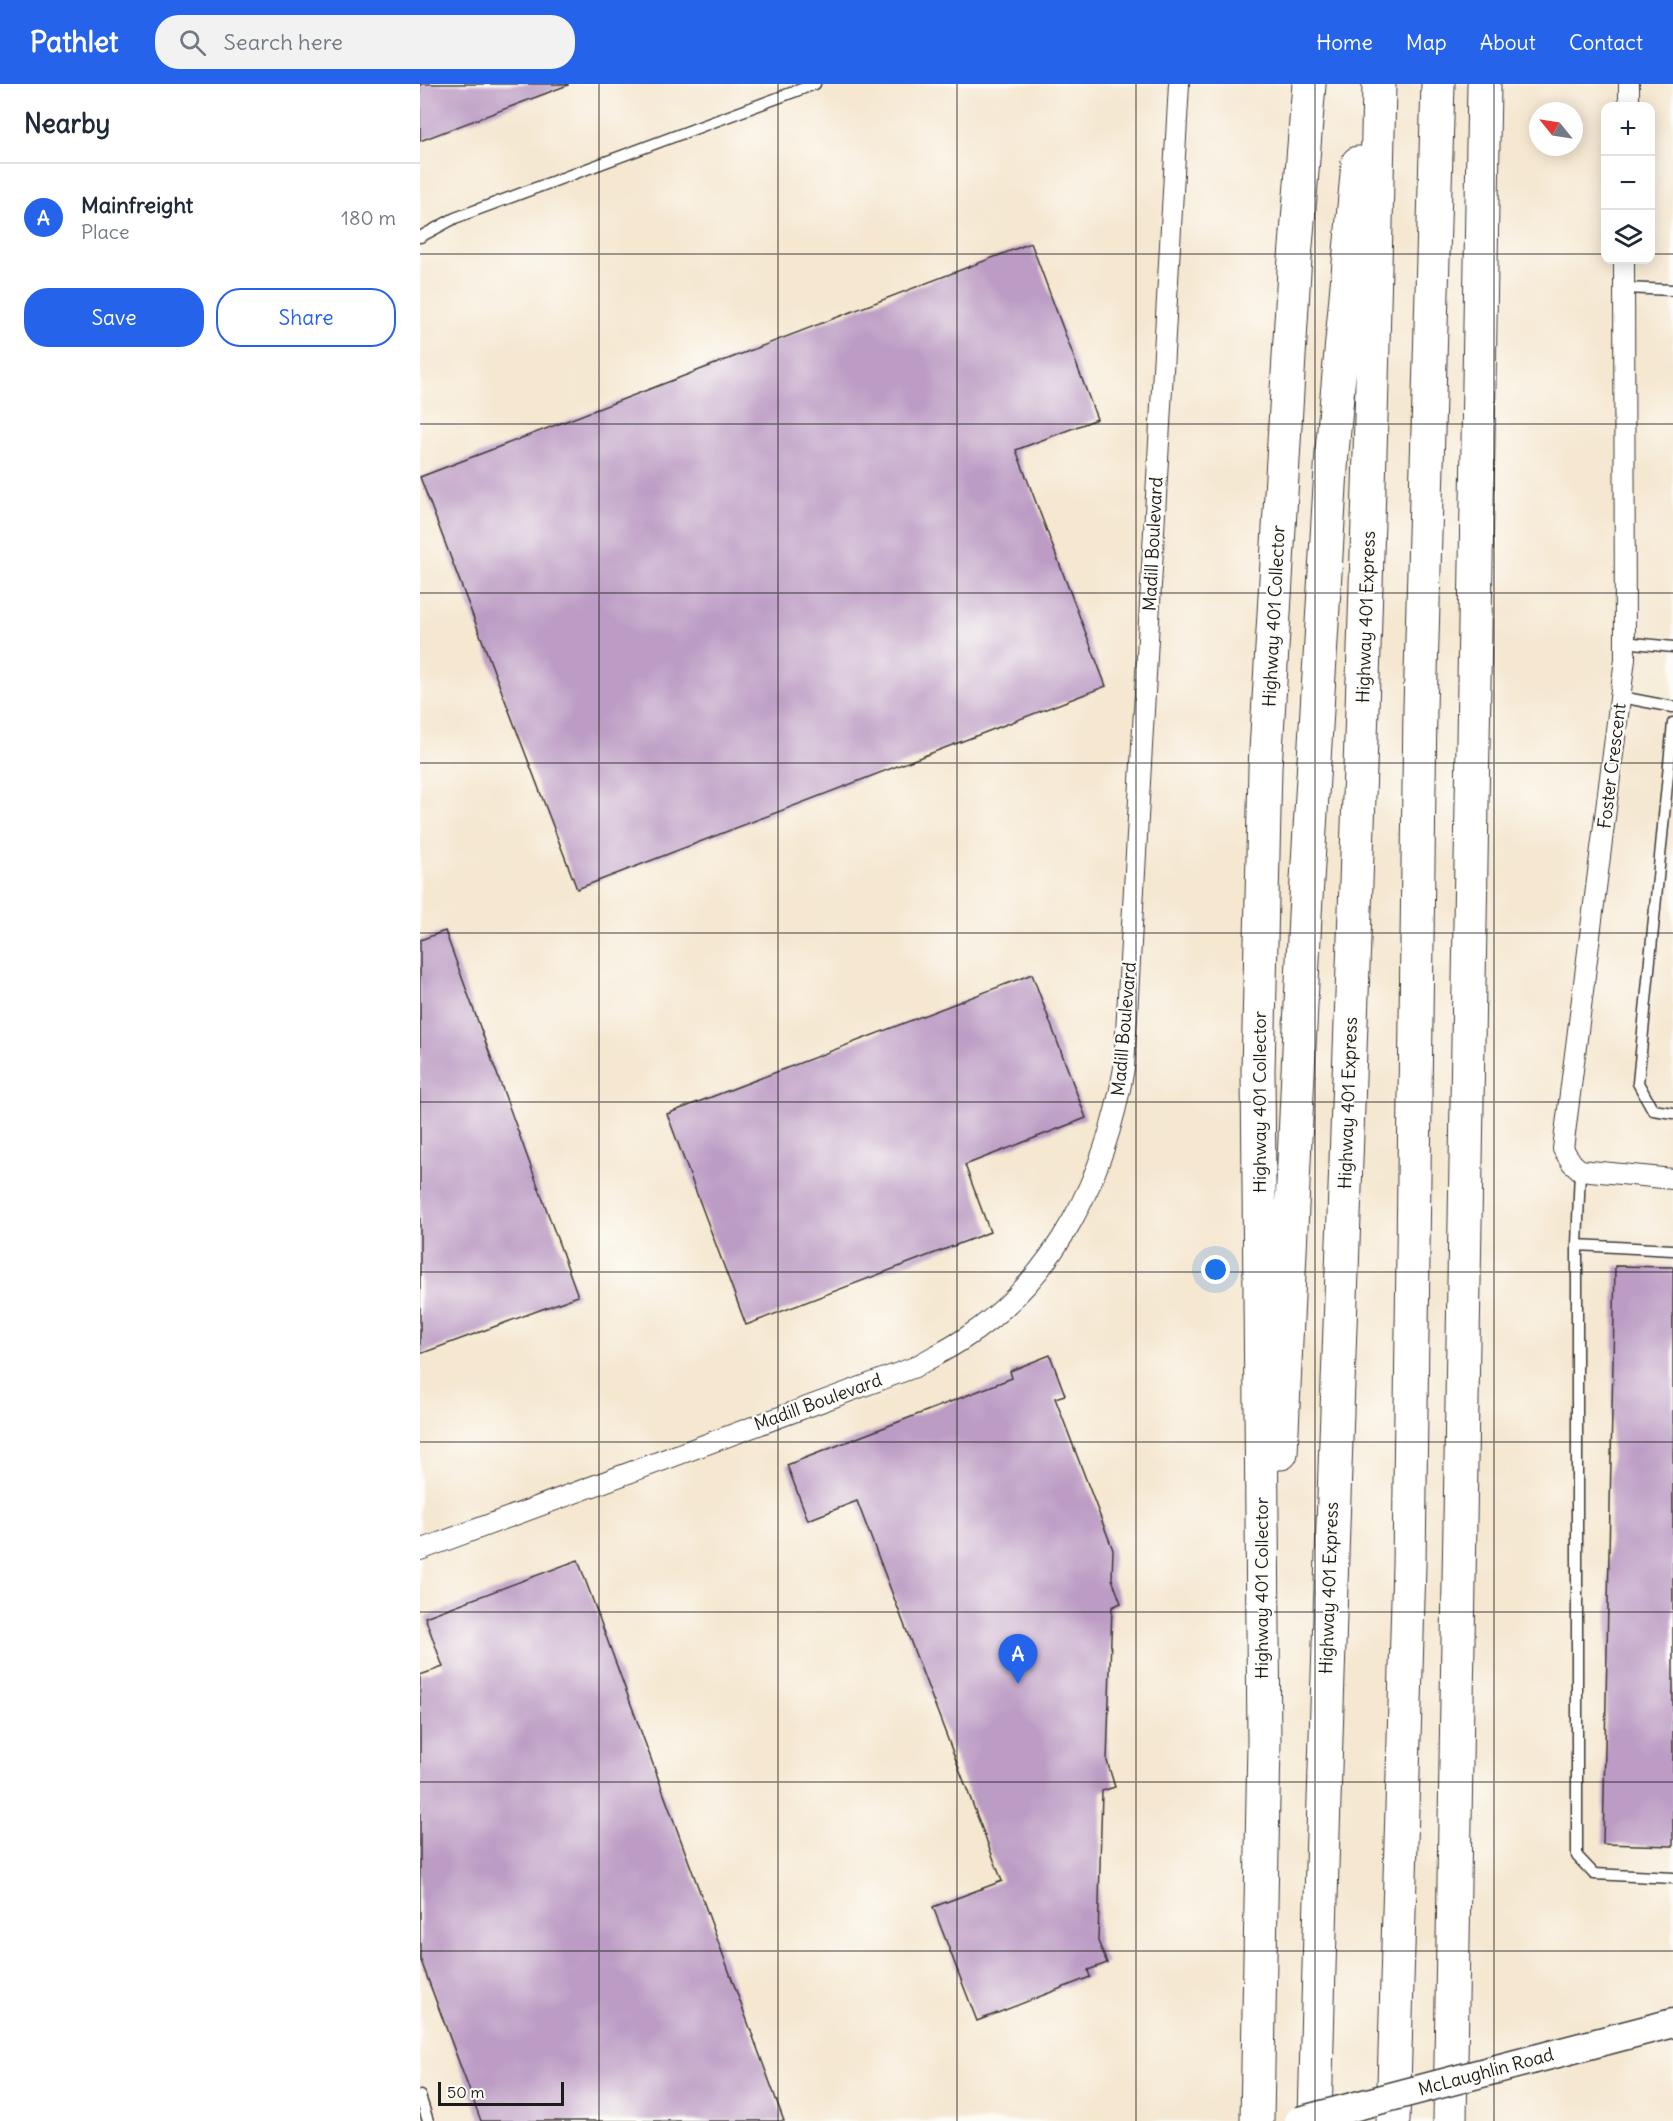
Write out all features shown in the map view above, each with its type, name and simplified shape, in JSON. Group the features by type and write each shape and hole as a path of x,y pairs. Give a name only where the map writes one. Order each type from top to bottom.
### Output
{"highway":[{"path":"1292,84 1294,271"},
{"name":"Highway 401 Collector","path":"1257,2121 1264,1742 1258,1071 1264,803 1294,271 1309,84"},
{"path":"1393,2121 1409,1565 1420,708 1438,84"},
{"path":"1450,2121 1484,84"},
{"path":"1264,1742 1285,1393 1304,927 1332,452 1359,148 1379,86"},
{"name":"Highway 401 Express","path":"1315,2121 1329,1574 1372,455 1379,86"}],"street":[{"name":"Madill Boulevard","path":"420,1550 915,1367 963,1339 995,1314 1024,1286 1050,1255 1092,1185 1109,1138 1124,1068 1179,84"},
{"path":"1629,84 1629,102"},
{"name":"Foster Crescent","path":"1580,1170 1563,1149 1621,697 1624,642 1624,264"},
{"path":"1580,1170 1673,1179"},
{"name":"McLaughlin Road","path":"1299,2121 1673,2023"}],"lane":[{"path":"420,237 455,218 815,84"},
{"path":"1623,288 1673,291"},
{"path":"1624,642 1673,647"},
{"path":"1621,697 1673,707"},
{"path":"1673,723 1638,1083 1653,1110 1673,1113"},
{"path":"1661,837 1673,838"},
{"path":"1580,1170 1577,1245 1577,1856 1594,1874 1673,1878"},
{"path":"1577,1245 1673,1250"},
{"path":"420,2096 428,2121"}],"building":[{"path":"420,84 568,84 568,85 420,141"},
{"path":"1031,243 1097,419 1016,450 1106,686 577,889 420,477"},
{"path":"445,931 578,1296 420,1354 420,940"},
{"path":"1032,974 1086,1118 965,1165 990,1232 746,1325 667,1114"},
{"path":"1615,1266 1673,1267 1673,1846 1603,1844"},
{"path":"1050,1355 1065,1395 1055,1398 1113,1550 1112,1579 1121,1603 1112,1607 1107,1761 1115,1787 1102,1791 1098,1941 1107,1963 1088,1970 1090,1977 977,2021 933,1907 1002,1881 857,1501 808,1520 787,1465 1012,1378 1010,1371"},
{"path":"578,1560 784,2121 481,2121 420,1958 420,1675 443,1667 425,1617"}],"place":[{"name":"Mainfreight","path":"1018,1684"}]}
